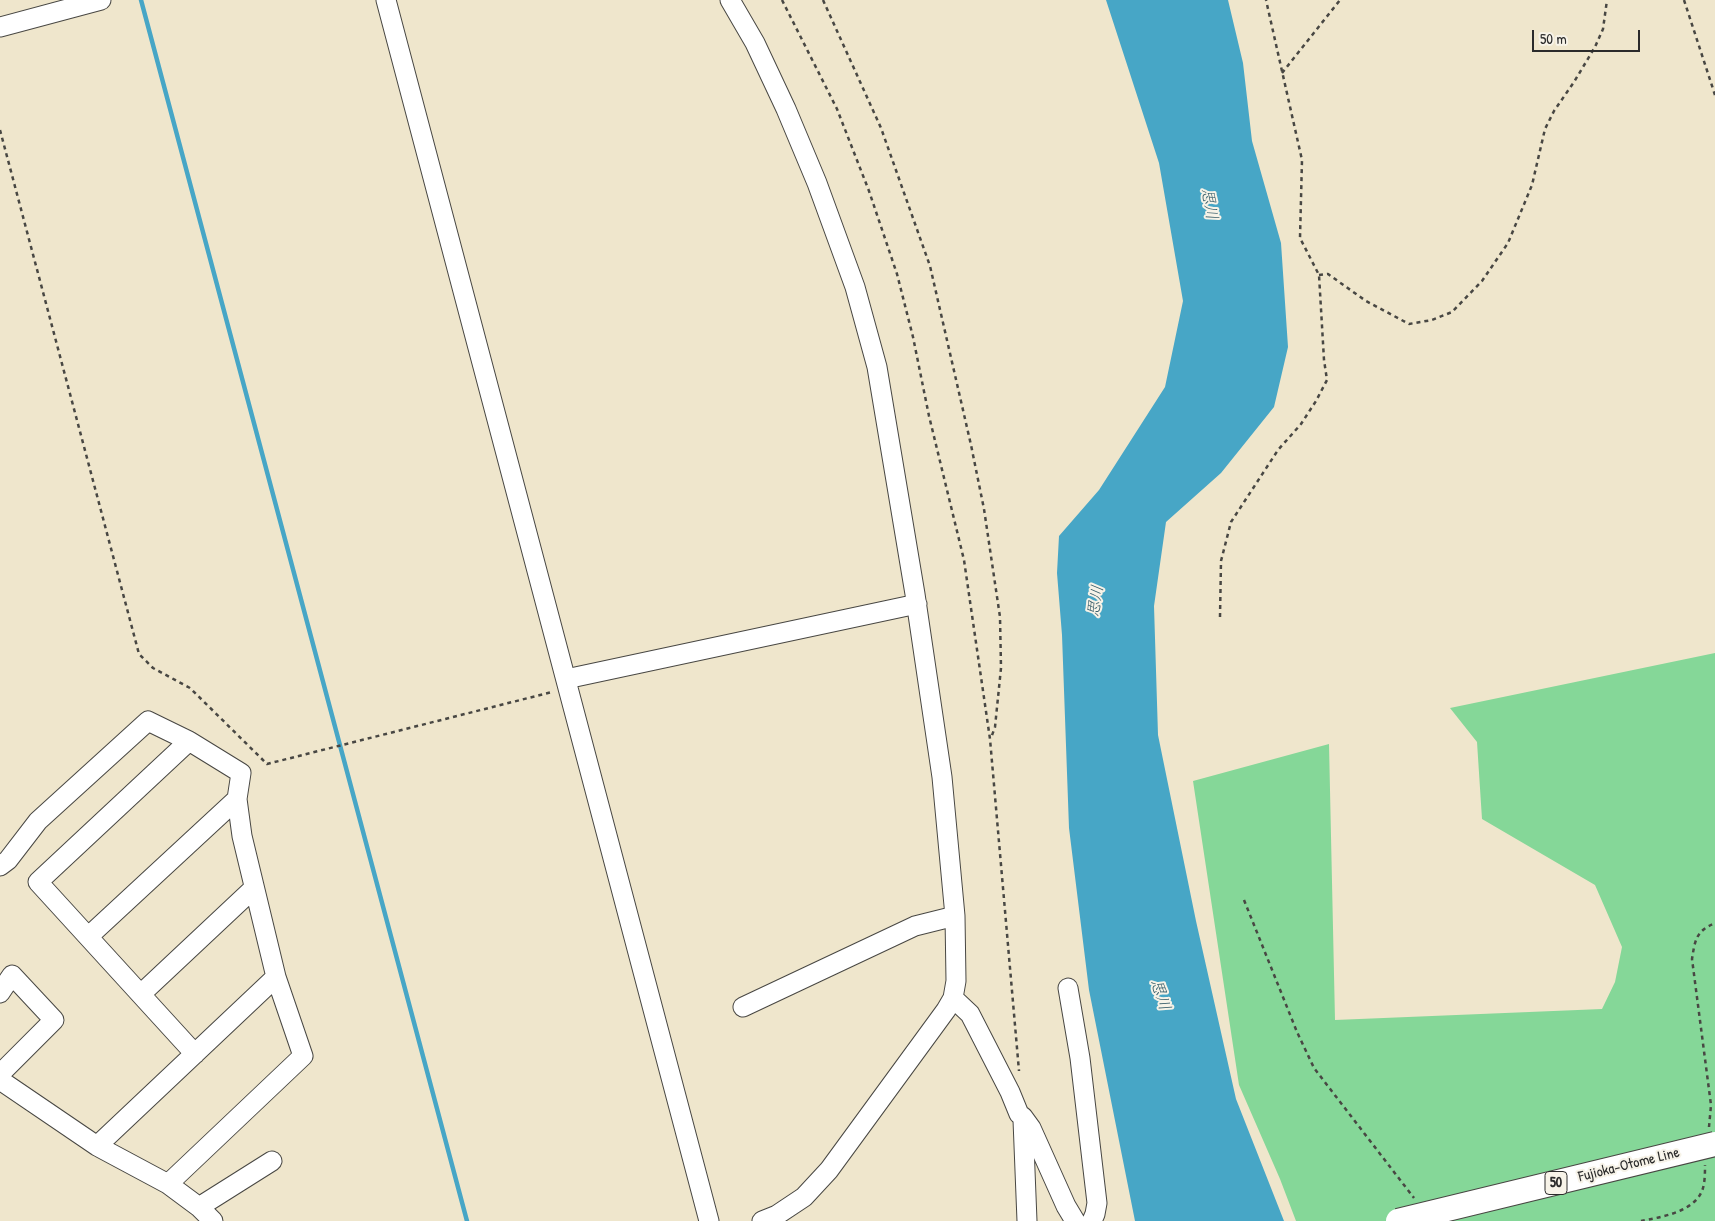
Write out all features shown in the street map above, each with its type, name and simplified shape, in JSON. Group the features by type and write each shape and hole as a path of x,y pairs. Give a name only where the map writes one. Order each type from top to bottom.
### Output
{"main road":[{"name":"Fujioka-Otome Line","path":"1398,1221 1710,1146"}],"street":[{"path":"0,27 101,0"},
{"path":"386,0 709,1221"},
{"path":"730,0 755,43 786,109 817,183 855,287 876,367 917,604 942,777 955,916 956,982 953,998 828,1170 804,1197 777,1215 762,1221"},
{"path":"567,683 917,604"},
{"path":"0,866 8,860 38,821 148,722 189,741 240,773 237,799 242,836 276,977 303,1056 168,1184"},
{"path":"189,741 38,882 195,1054"},
{"path":"89,936 237,799"},
{"path":"141,994 254,888"},
{"path":"743,1007 915,926 955,916"},
{"path":"0,993 12,975 54,1020 0,1074"},
{"path":"97,1146 276,977"},
{"path":"1068,988 1080,1058 1097,1203 1092,1221"},
{"path":"953,998 966,1009 974,1020 1010,1092 1018,1114 1023,1117 1031,1128 1066,1206 1075,1221"},
{"path":"0,1080 97,1146 168,1184 213,1221"},
{"path":"1023,1117 1027,1221"},
{"path":"199,1208 272,1161"}],"path":[{"path":"782,0 837,109 869,191 896,274 913,337 928,416 964,560 990,739 1020,1080"},
{"path":"823,0 881,128 930,266 965,417 984,509 1000,617 1001,668 995,727 990,739"},
{"path":"1220,617 1220,562 1231,522 1278,450 1301,424 1327,380 1319,276 1300,238 1302,160 1266,0"},
{"path":"1282,73 1340,0"},
{"path":"1319,276 1328,274 1366,301 1409,324 1432,320 1452,312 1482,280 1508,243 1532,185 1545,129 1554,111 1595,47 1603,29 1607,0"},
{"path":"1684,0 1715,95"},
{"path":"0,130 139,654 147,663 190,688 267,764 567,683"},
{"path":"1244,900 1297,1032 1314,1068 1414,1199"},
{"path":"1641,1221 1668,1216 1693,1203 1703,1189 1710,1146 1711,1105 1692,960 1695,939 1706,927 1715,923"}],"green space":[{"path":"1715,653 1715,1221 1296,1221 1239,1085 1193,781 1329,744 1335,1020 1602,1009 1615,982 1622,947 1595,885 1482,819 1477,742 1450,708"}],"water":[{"name":"思川","path":"1106,0 1228,0 1243,63 1252,141 1281,243 1288,347 1274,407 1221,473 1166,522 1154,606 1158,735 1196,921 1236,1099 1284,1221 1135,1221 1089,990 1069,828 1062,635 1057,573 1059,536 1099,490 1165,387 1183,301 1159,163"}],"waterway":[{"path":"141,0 467,1221"}]}
